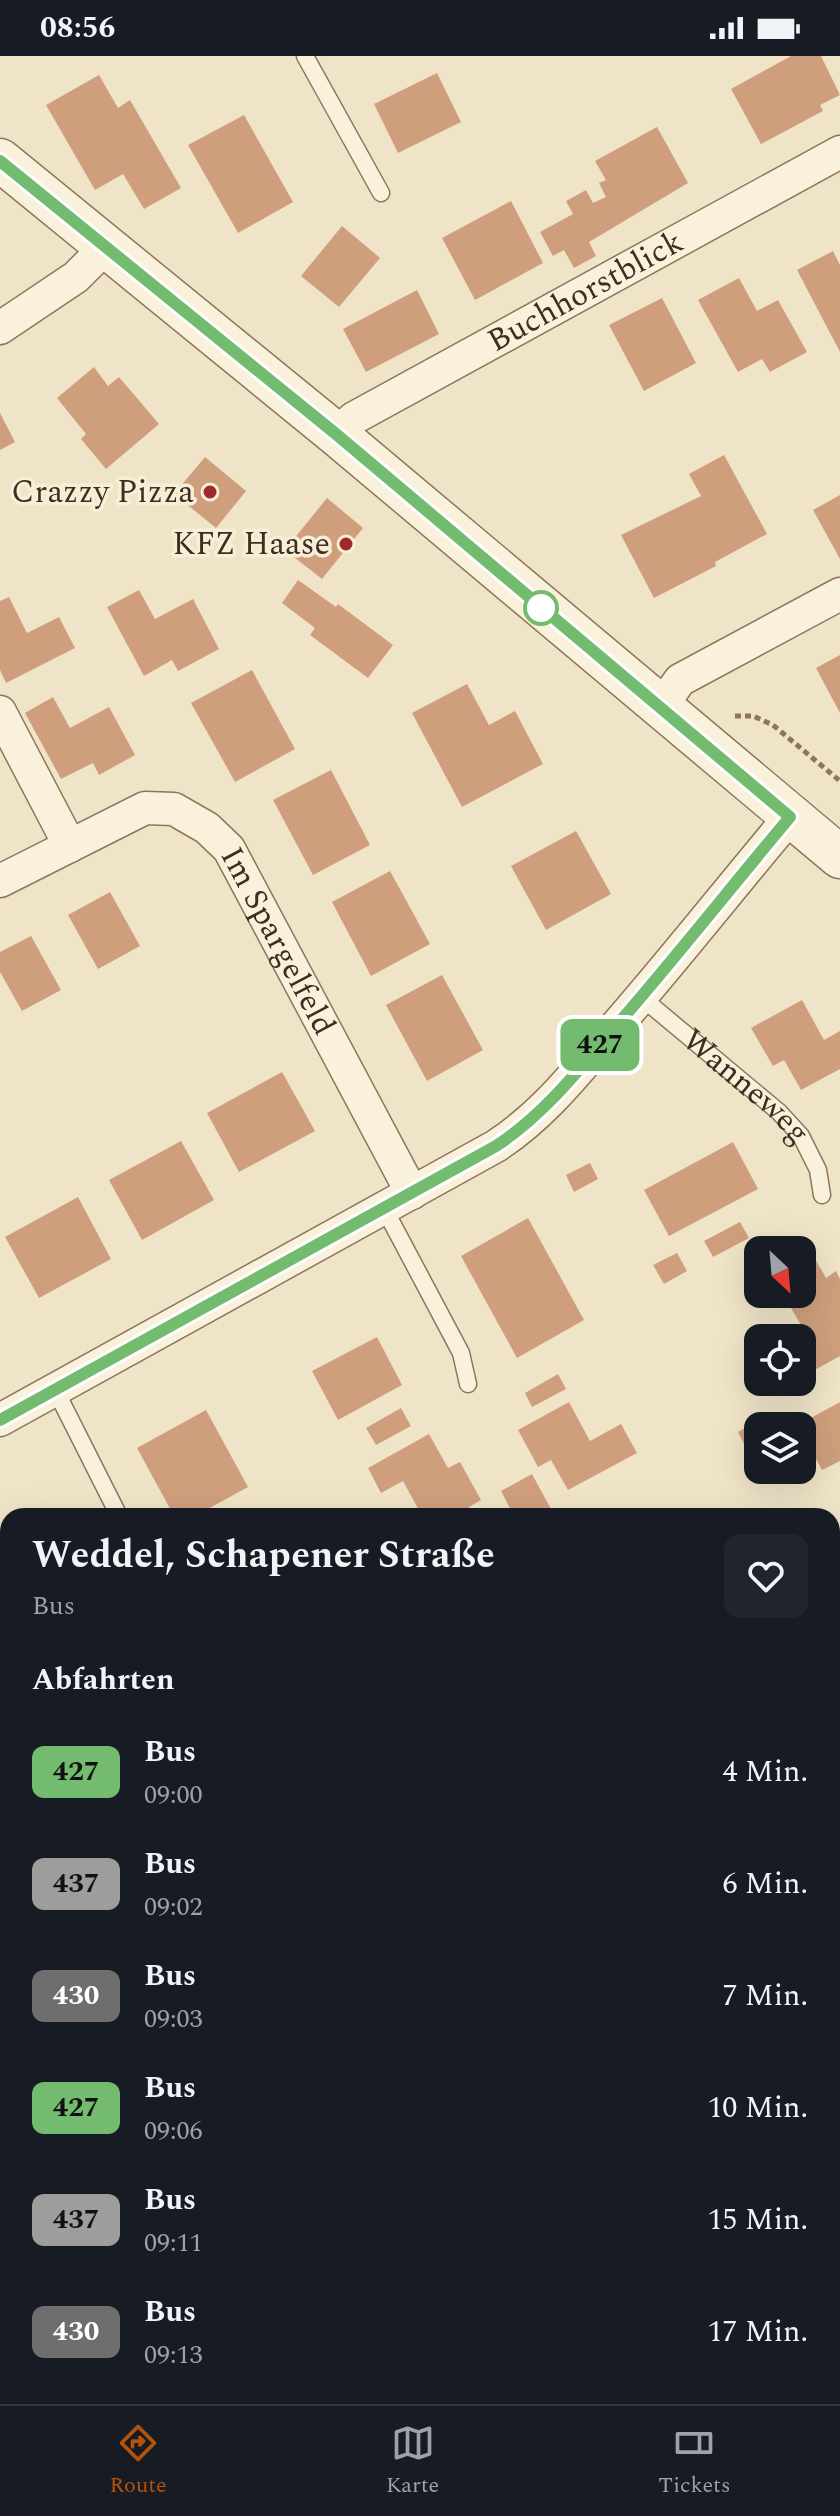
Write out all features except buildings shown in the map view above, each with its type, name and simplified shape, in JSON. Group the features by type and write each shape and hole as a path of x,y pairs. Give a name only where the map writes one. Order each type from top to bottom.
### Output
{"street":[{"name":"Buchhorstblick","path":"336,434 354,418 840,152"},
{"path":"0,160 336,434 840,857"},
{"path":"0,328 76,277 106,247"},
{"path":"660,708 680,680 840,594"},
{"path":"0,712 70,846"},
{"name":"Im Spargelfeld","path":"0,881 145,808 174,809 207,828 229,849 398,1200"},
{"path":"0,1420 525,1127 552,1101 641,997 790,817"}],"lane":[{"path":"305,56 381,193"},
{"name":"Wanneweg","path":"641,997 779,1112 801,1136 818,1170 822,1195"},
{"path":"398,1200 461,1353 468,1384"},
{"path":"55,1389 115,1508"}],"path":[{"path":"730,715 753,716 773,725 840,781"}],"bus line":[{"name":"427","path":"0,161 336,434 790,817 591,1056 525,1127 496,1146 0,1420"}],"place":[{"name":"Crazzy Pizza","path":"210,492"},
{"name":"KFZ Haase","path":"346,544"}]}
